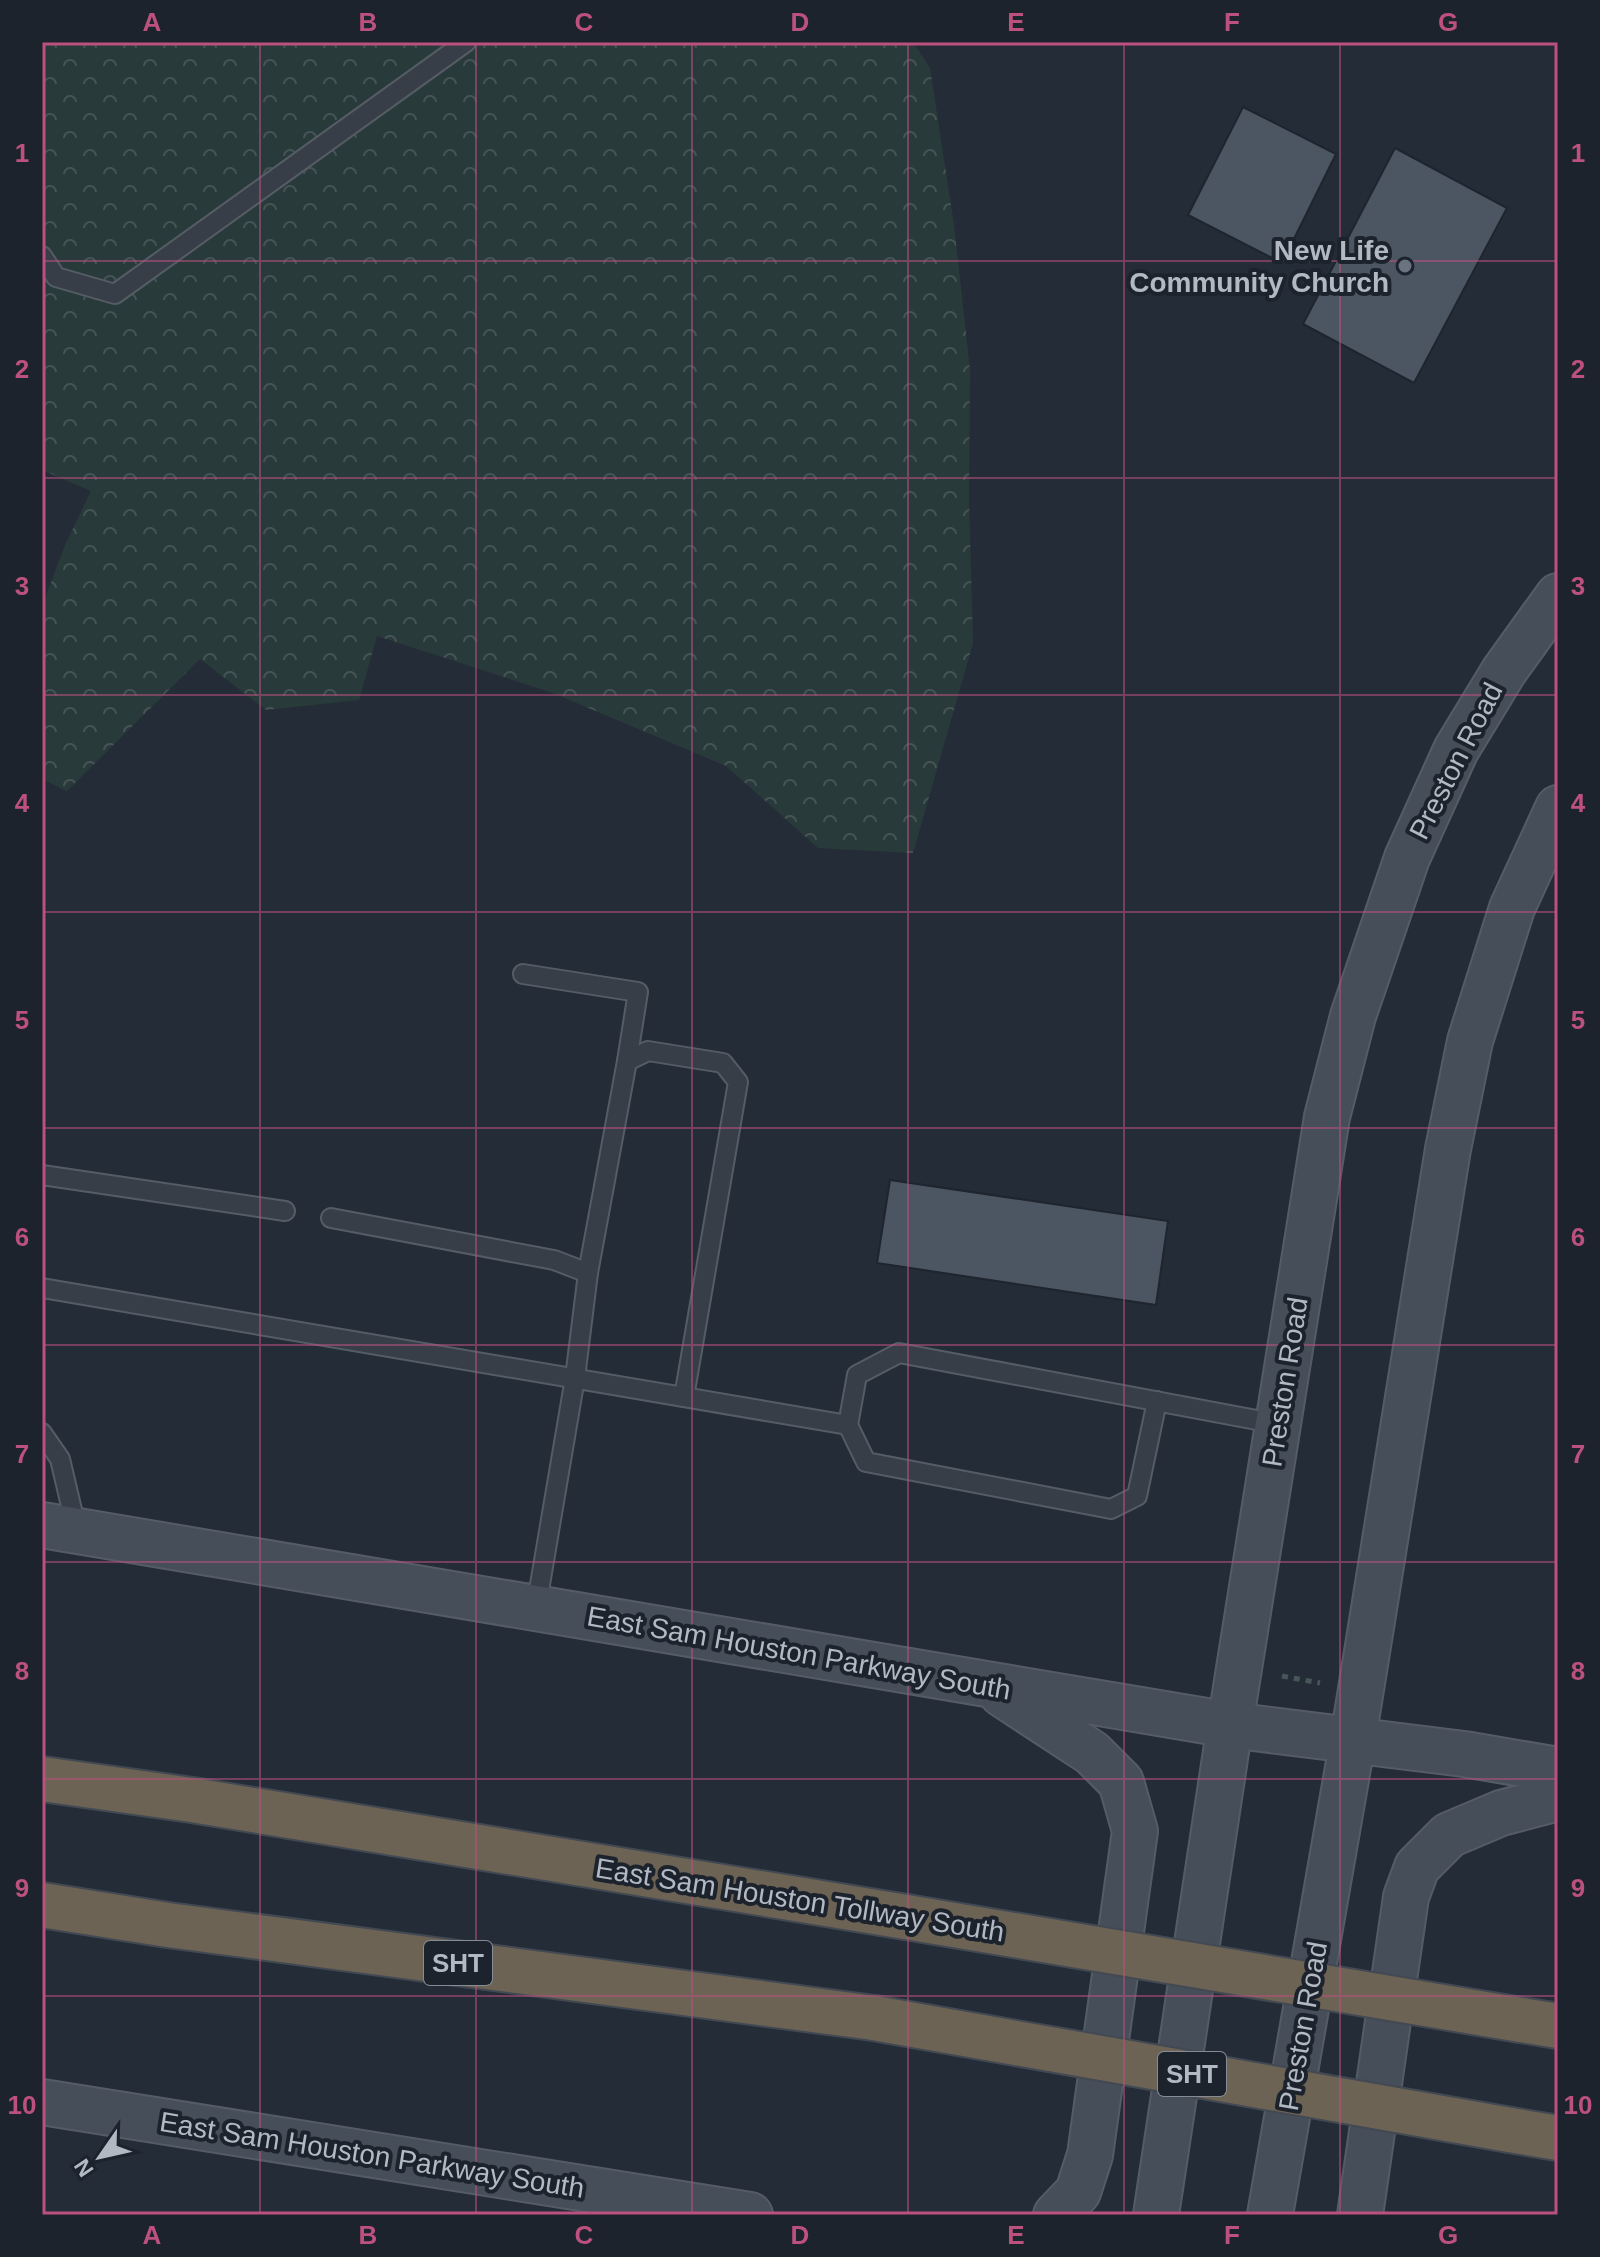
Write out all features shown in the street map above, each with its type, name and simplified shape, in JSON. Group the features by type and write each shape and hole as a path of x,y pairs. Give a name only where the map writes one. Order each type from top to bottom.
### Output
{"highway":[{"path":"42,1746 192,1800"},
{"name":"East Sam Houston Tollway South","path":"42,1779 192,1800 1540,2023"},
{"name":"SHT","path":"42,1905 168,1925 874,2018 1558,2138"}],"main road":[{"name":"Preston Road","path":"1156,2215 1327,1117 1353,1016 1407,858 1456,750 1504,671 1558,596"},
{"name":"Preston Road","path":"1270,2215 1353,1739 1446,1165 1470,1041 1512,908 1558,808"},
{"name":"East Sam Houston Parkway South","path":"60,1528 1230,1725 1464,1754 1558,1770"},
{"path":"988,1685 1092,1753 1121,1782 1135,1831 1090,2155 1078,2192 1056,2215"},
{"path":"1360,2215 1406,1897 1417,1867 1449,1835 1501,1813 1558,1798"},
{"name":"East Sam Houston Parkway South","path":"42,2102 598,2197 750,2215"}],"lane":[{"path":"42,256 56,277 115,294 466,42"},
{"path":"523,974 638,992 588,1273 575,1378 536,1608"},
{"path":"627,1061 648,1051 723,1063 738,1082 684,1397"},
{"path":"42,1175 285,1211"},
{"path":"331,1218 554,1260 588,1273"},
{"path":"42,1288 848,1425"},
{"path":"1157,1401 1137,1496 1111,1509 866,1462 848,1425 857,1375 899,1353 1157,1401 1278,1424"},
{"path":"42,1433 60,1459 60,1528"}],"path":[{"path":"1282,1676 1327,1684"}],"green space":[{"path":"42,42 913,42 930,68 954,225 970,370 969,501 973,643 913,853 818,848 726,766 553,693 377,636 359,700 266,710 200,659 67,791 42,779 42,606 66,543 91,491 42,470"}],"building":[{"path":"1243,107 1336,154 1282,263 1188,215"},
{"name":"New Life Community Church","path":"1395,148 1507,208 1414,383 1303,324"},
{"path":"890,1180 1168,1221 1156,1305 877,1263"}],"place":[{"name":"New Life Community Church","path":"1405,266"}]}
